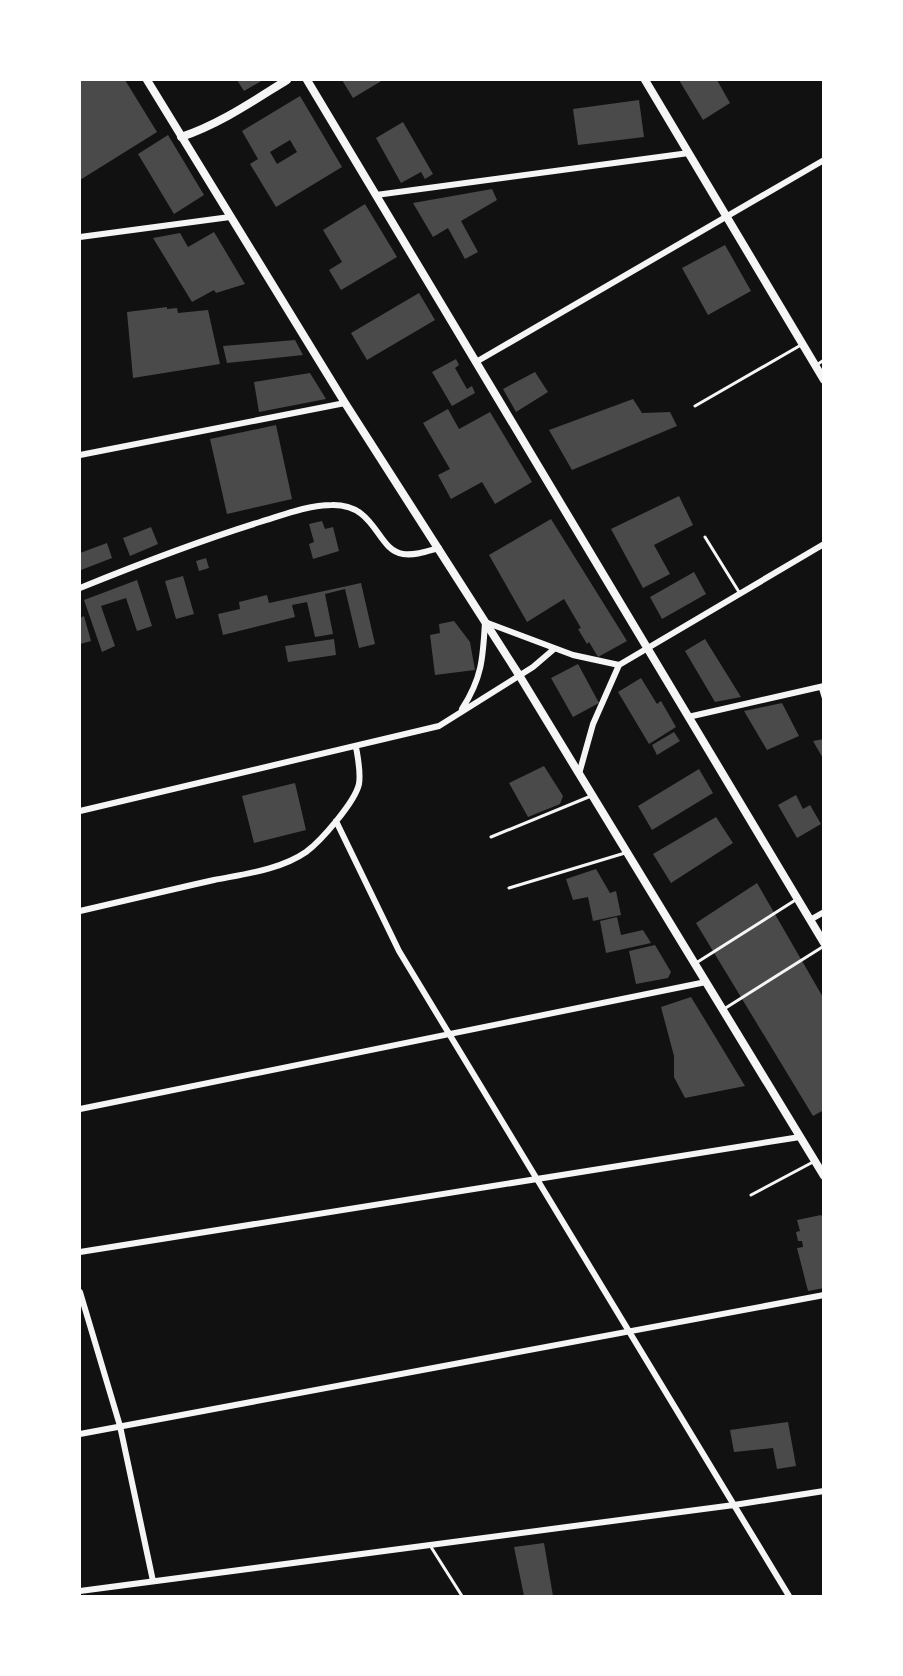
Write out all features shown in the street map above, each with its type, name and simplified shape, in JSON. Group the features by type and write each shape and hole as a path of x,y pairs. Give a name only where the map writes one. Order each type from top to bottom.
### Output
{"main road":[{"path":"147,80 345,403 519,675 824,1176"},
{"path":"307,80 824,944"}],"street":[{"path":"181,137 205,129 287,80"},
{"path":"645,80 824,380"},
{"path":"376,195 689,153"},
{"path":"476,362 824,159"},
{"path":"80,237 230,217"},
{"path":"80,455 345,403"},
{"path":"80,588 183,547 237,529 284,514 331,505 346,506 369,519 394,551 413,554 439,548"},
{"path":"578,774 593,724 619,665 824,544"},
{"path":"461,712 475,689 480,672 485,622 554,649 594,661 619,665"},
{"path":"80,812 431,729 533,667 554,649"},
{"path":"688,717 822,687"},
{"path":"80,910 277,865 306,852 336,821 359,785 356,747"},
{"path":"336,821 399,951 789,1596"},
{"path":"810,920 824,912"},
{"path":"80,1109 706,982"},
{"path":"80,1252 800,1137"},
{"path":"80,1292 120,1426 153,1581"},
{"path":"80,1434 824,1296"},
{"path":"80,1591 734,1505 824,1491"}],"lane":[{"path":"695,406 802,344"},
{"path":"815,366 824,360"},
{"path":"705,537 740,594"},
{"path":"822,687 824,700"},
{"path":"491,837 592,795"},
{"path":"509,888 627,852"},
{"path":"694,963 797,899"},
{"path":"723,1010 824,944"},
{"path":"751,1195 814,1161"},
{"path":"430,1545 462,1596"}],"building":[{"path":"80,80 125,80 157,132 80,180"},
{"path":"237,80 263,80 244,91"},
{"path":"342,80 383,80 353,98"},
{"path":"679,80 717,80 730,103 703,120"},
{"path":"300,96 342,167 276,207 250,164 258,159 242,131","holes":["290,140 297,152 277,164 270,152"]},
{"path":"639,100 644,137 578,145 573,109"},
{"path":"403,122 433,174 425,179 421,172 401,183 376,138"},
{"path":"168,135 204,195 174,214 138,154"},
{"path":"492,189 497,200 461,221 478,252 465,259 448,228 433,237 413,203"},
{"path":"365,204 397,257 341,290 329,270 342,262 323,230"},
{"path":"214,232 245,284 216,293 214,290 192,302 153,238 180,233 188,247"},
{"path":"725,245 751,291 708,315 682,268"},
{"path":"419,293 435,320 367,360 351,333"},
{"path":"167,307 167,309 177,308 178,313 208,310 220,364 133,378 127,312"},
{"path":"295,340 303,355 227,363 223,346"},
{"path":"456,359 459,365 455,368 467,389 472,386 475,393 452,406 432,372"},
{"path":"535,372 548,392 516,412 503,389"},
{"path":"310,373 326,399 259,412 254,382"},
{"path":"633,399 642,413 670,412 677,426 572,470 549,430"},
{"path":"448,409 459,429 490,412 532,482 495,504 482,482 451,499 438,475 450,469 423,423"},
{"path":"276,425 292,499 227,514 210,439"},
{"path":"679,496 693,525 654,545 670,574 643,588 611,529"},
{"path":"551,519 627,641 598,657 578,629 581,628 564,599 527,622 489,555"},
{"path":"322,521 325,529 333,527 339,551 313,559 309,544 314,542 309,524"},
{"path":"151,527 158,544 130,556 123,538"},
{"path":"107,543 112,558 81,570 80,553"},
{"path":"206,558 209,568 199,571 196,561"},
{"path":"694,572 706,594 662,619 650,597"},
{"path":"183,576 194,614 176,619 165,581"},
{"path":"137,580 152,626 137,631 126,598 101,606 115,646 102,652 84,600"},
{"path":"361,583 375,644 359,648 345,589 325,594 333,634 315,637 307,602 292,605 295,617 223,635 218,614 240,609 239,602 267,595 269,603"},
{"path":"84,616 91,641 80,644 80,618"},
{"path":"454,621 470,642 475,670 435,675 430,635 440,633 439,624"},
{"path":"334,639 336,655 288,662 285,646"},
{"path":"705,639 741,697 715,702 685,651"},
{"path":"578,664 599,703 573,717 551,678"},
{"path":"641,678 657,704 661,701 676,727 649,744 618,692"},
{"path":"782,703 799,736 767,750 744,711"},
{"path":"674,732 680,741 657,755 652,745"},
{"path":"824,739 824,760 813,741"},
{"path":"544,766 563,796 560,804 528,817 509,783"},
{"path":"699,769 713,793 652,830 638,806"},
{"path":"295,783 306,830 254,843 242,796"},
{"path":"796,795 803,809 810,805 821,824 797,838 778,805"},
{"path":"716,817 733,843 671,883 653,854"},
{"path":"596,869 610,893 616,891 621,915 593,921 588,897 573,900 566,879"},
{"path":"757,883 824,999 824,1110 813,1116 696,923"},
{"path":"617,917 621,935 643,930 651,943 606,953 600,921"},
{"path":"655,945 671,972 668,978 636,984 629,951"},
{"path":"691,997 745,1086 685,1098 674,1077 674,1056 661,1007"},
{"path":"821,1215 824,1219 824,1288 808,1291 797,1248 803,1247 802,1241 798,1241 796,1232 800,1231 797,1220"},
{"path":"788,1422 796,1466 777,1469 773,1448 734,1452 730,1430"},
{"path":"544,1543 553,1596 524,1596 514,1547"}]}
